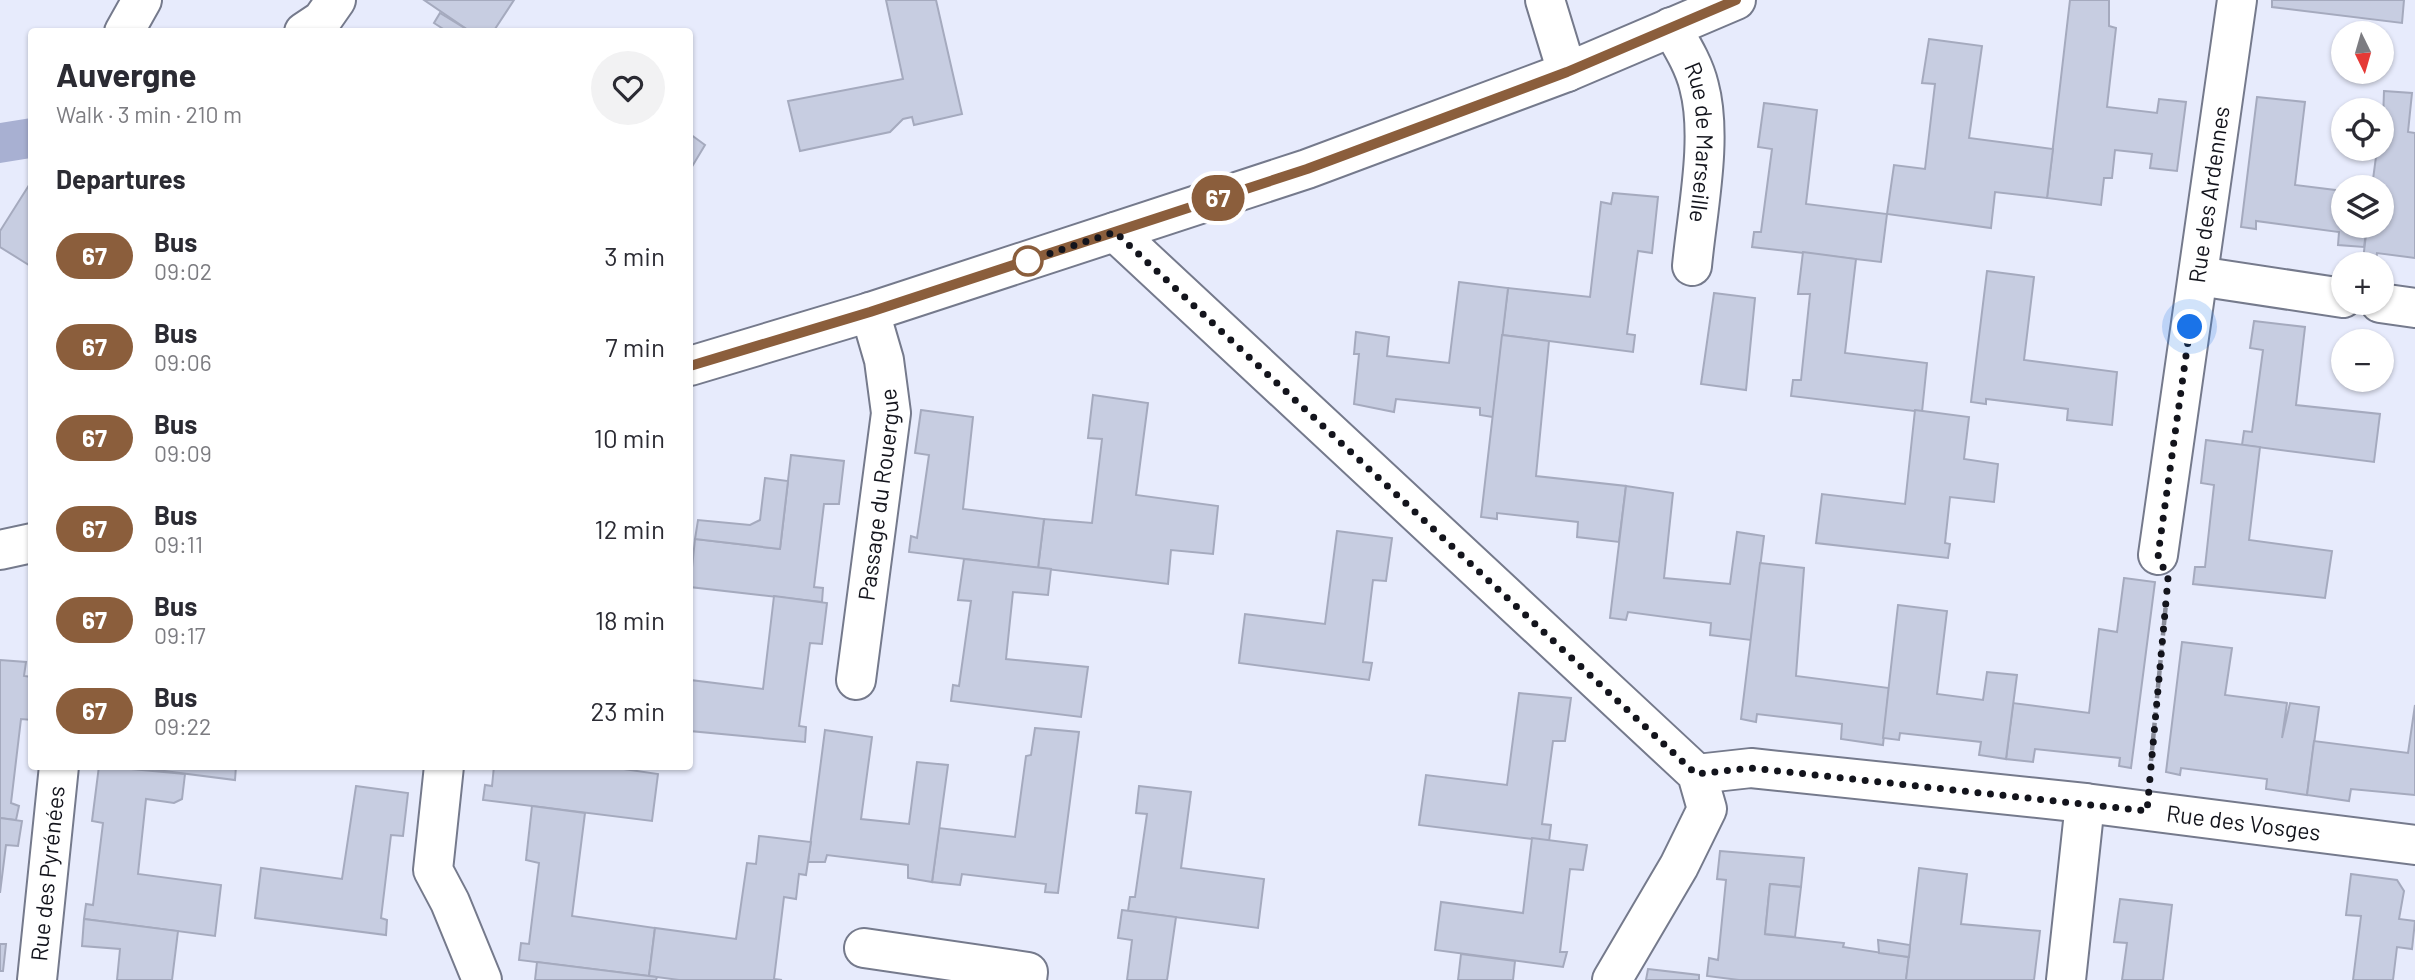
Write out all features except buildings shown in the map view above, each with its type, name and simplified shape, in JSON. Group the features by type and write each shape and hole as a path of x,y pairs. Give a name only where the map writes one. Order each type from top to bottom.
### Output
{"street":[{"path":"126,28 142,0"},
{"path":"310,28 322,20 336,0"},
{"path":"1545,0 1567,72"},
{"path":"693,365 870,312 1307,169 1567,72 1736,0"},
{"name":"Rue des Ardennes","path":"2158,555 2237,0"},
{"name":"Rue de Marseille","path":"1671,27 1693,66 1700,88 1704,133 1692,266"},
{"path":"1115,232 1696,774 1707,809 1679,866 1612,980"},
{"path":"2198,276 2331,296"},
{"path":"2394,305 2415,308"},
{"name":"Passage du Rouergue","path":"856,680 891,413 884,360 870,312"},
{"path":"0,550 28,544"},
{"name":"Rue des Vosges","path":"1696,774 1751,768 2084,803 2415,845"},
{"name":"Rue des Pyrénées","path":"37,980 59,770"},
{"path":"444,770 433,870 450,902 482,980"},
{"path":"2066,980 2084,803"},
{"path":"864,948 1028,972 1027,980"}],"path":[{"path":"2147,811 2168,579 2158,555"}],"water":[{"path":"28,118 28,158 0,163 0,123"}],"bus line":[{"name":"67","path":"693,365 870,312 1307,169 1547,77 1567,72 1736,0"}],"route":[{"path":"1028,261 1021,263 1115,232 1696,774 1751,768 2147,811 2168,579 2158,555 2190,327"}]}
